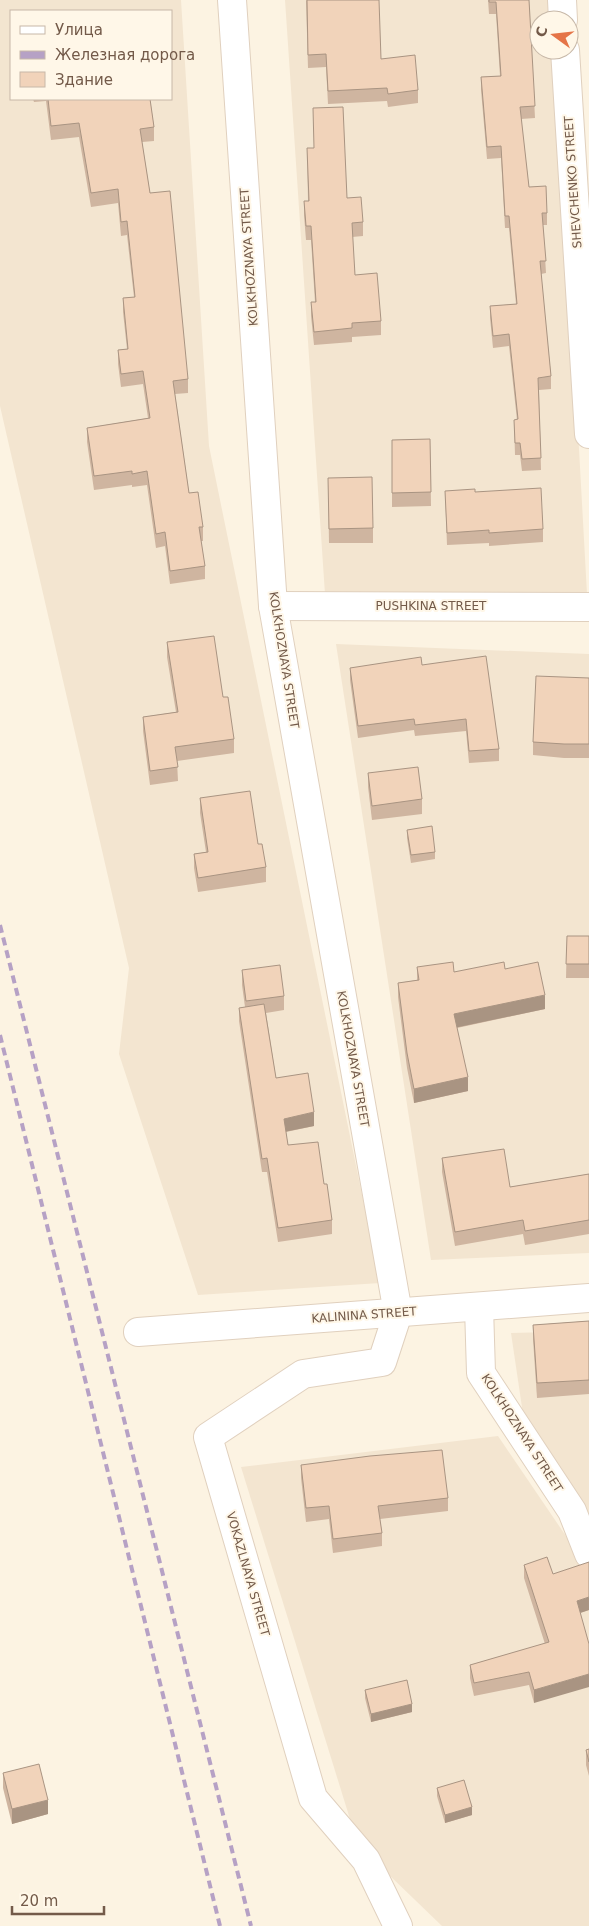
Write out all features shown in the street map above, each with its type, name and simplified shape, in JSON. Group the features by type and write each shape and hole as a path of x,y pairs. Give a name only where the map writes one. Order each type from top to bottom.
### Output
{"street":[{"name":"KOLKHOZNAYA STREET","path":"232,0 273,606 398,1313"},
{"name":"SHEVCHENKO STREET","path":"566,60 589,434"},
{"name":"PUSHKINA STREET","path":"273,606 589,607"},
{"name":"KALININA STREET","path":"138,1332 589,1298"},
{"name":"KOLKHOZNAYA STREET","path":"479,1306 481,1374 572,1511 589,1554"},
{"name":"VOKAZLNAYA STREET","path":"398,1313 382,1362 303,1374 208,1437 313,1798 366,1860 398,1926"}],"shaded area":[{"path":"0,0 181,0 209,446 380,1283 198,1295 119,1054 129,968 0,406"},
{"path":"285,0 550,0 550,10 529,10 529,60 555,60 565,195 587,594 325,594"},
{"path":"336,644 589,654 589,1253 431,1260"},
{"path":"589,1331 589,1525 523,1414 511,1333"},
{"path":"498,1436 589,1570 589,1926 442,1926 358,1845 241,1467"}],"building":[{"path":"307,0 379,0 381,59 415,55 418,90 388,94 387,88 328,91 326,54 308,55"},
{"path":"489,0 529,0 529,60 532,60 535,106 520,107 529,187 546,186 547,213 542,213 546,261 540,261 551,376 538,378 541,458 522,459 520,443 515,443 514,420 518,419 509,334 493,336 490,306 517,304 509,216 505,216 501,146 487,147 481,77 501,76 496,2 489,2"},
{"path":"48,100 150,100 154,127 140,129 150,193 170,191 188,379 173,381 189,493 198,492 203,527 199,527 205,566 170,571 165,532 156,534 147,471 132,474 132,471 94,476 87,428 150,418 143,371 121,374 118,350 128,349 123,298 135,297 127,221 121,222 118,189 91,193 79,123 51,126"},
{"path":"343,107 347,198 361,197 363,222 352,223 355,275 377,273 381,321 352,323 352,328 314,332 311,302 316,302 311,226 306,226 304,201 309,201 307,148 314,148 313,108"},
{"path":"430,439 431,492 392,493 392,440"},
{"path":"372,477 373,528 329,529 328,478"},
{"path":"541,488 543,529 489,533 489,530 447,533 445,491 475,489 475,492"},
{"path":"214,636 223,697 228,697 234,739 175,747 178,767 150,771 143,717 178,712 167,642"},
{"path":"486,656 499,749 469,751 466,719 415,725 414,719 358,726 350,668 421,657 422,665"},
{"path":"536,676 589,678 589,744 533,742"},
{"path":"418,767 422,799 372,806 368,773"},
{"path":"250,791 258,844 262,844 266,867 198,878 194,854 208,852 200,798"},
{"path":"432,826 435,852 411,855 407,830"},
{"path":"567,936 589,936 589,964 566,964"},
{"path":"453,962 454,972 504,962 505,969 538,962 545,995 454,1014 468,1077 414,1089 407,1053 398,983 419,980 417,967"},
{"path":"280,965 284,996 246,1001 242,970"},
{"path":"264,1004 276,1078 308,1073 314,1112 284,1119 288,1145 318,1142 324,1184 327,1184 332,1220 278,1228 267,1158 262,1159 239,1008"},
{"path":"504,1149 510,1187 589,1174 589,1220 525,1231 523,1220 455,1232 442,1158"},
{"path":"589,1321 589,1380 537,1383 533,1325"},
{"path":"442,1450 448,1498 378,1506 382,1533 333,1539 329,1506 306,1508 301,1465 370,1456"},
{"path":"547,1557 553,1574 589,1562 589,1597 577,1601 589,1644 589,1674 534,1690 529,1672 474,1683 470,1665 549,1642 524,1565"},
{"path":"407,1680 412,1704 371,1714 365,1690"},
{"path":"589,1749 589,1762 586,1750"},
{"path":"39,1764 48,1800 12,1809 3,1773"},
{"path":"464,1780 472,1807 445,1815 437,1788"}],"railway":[{"path":"0,925 251,1926"},
{"path":"0,1035 220,1926"}]}
